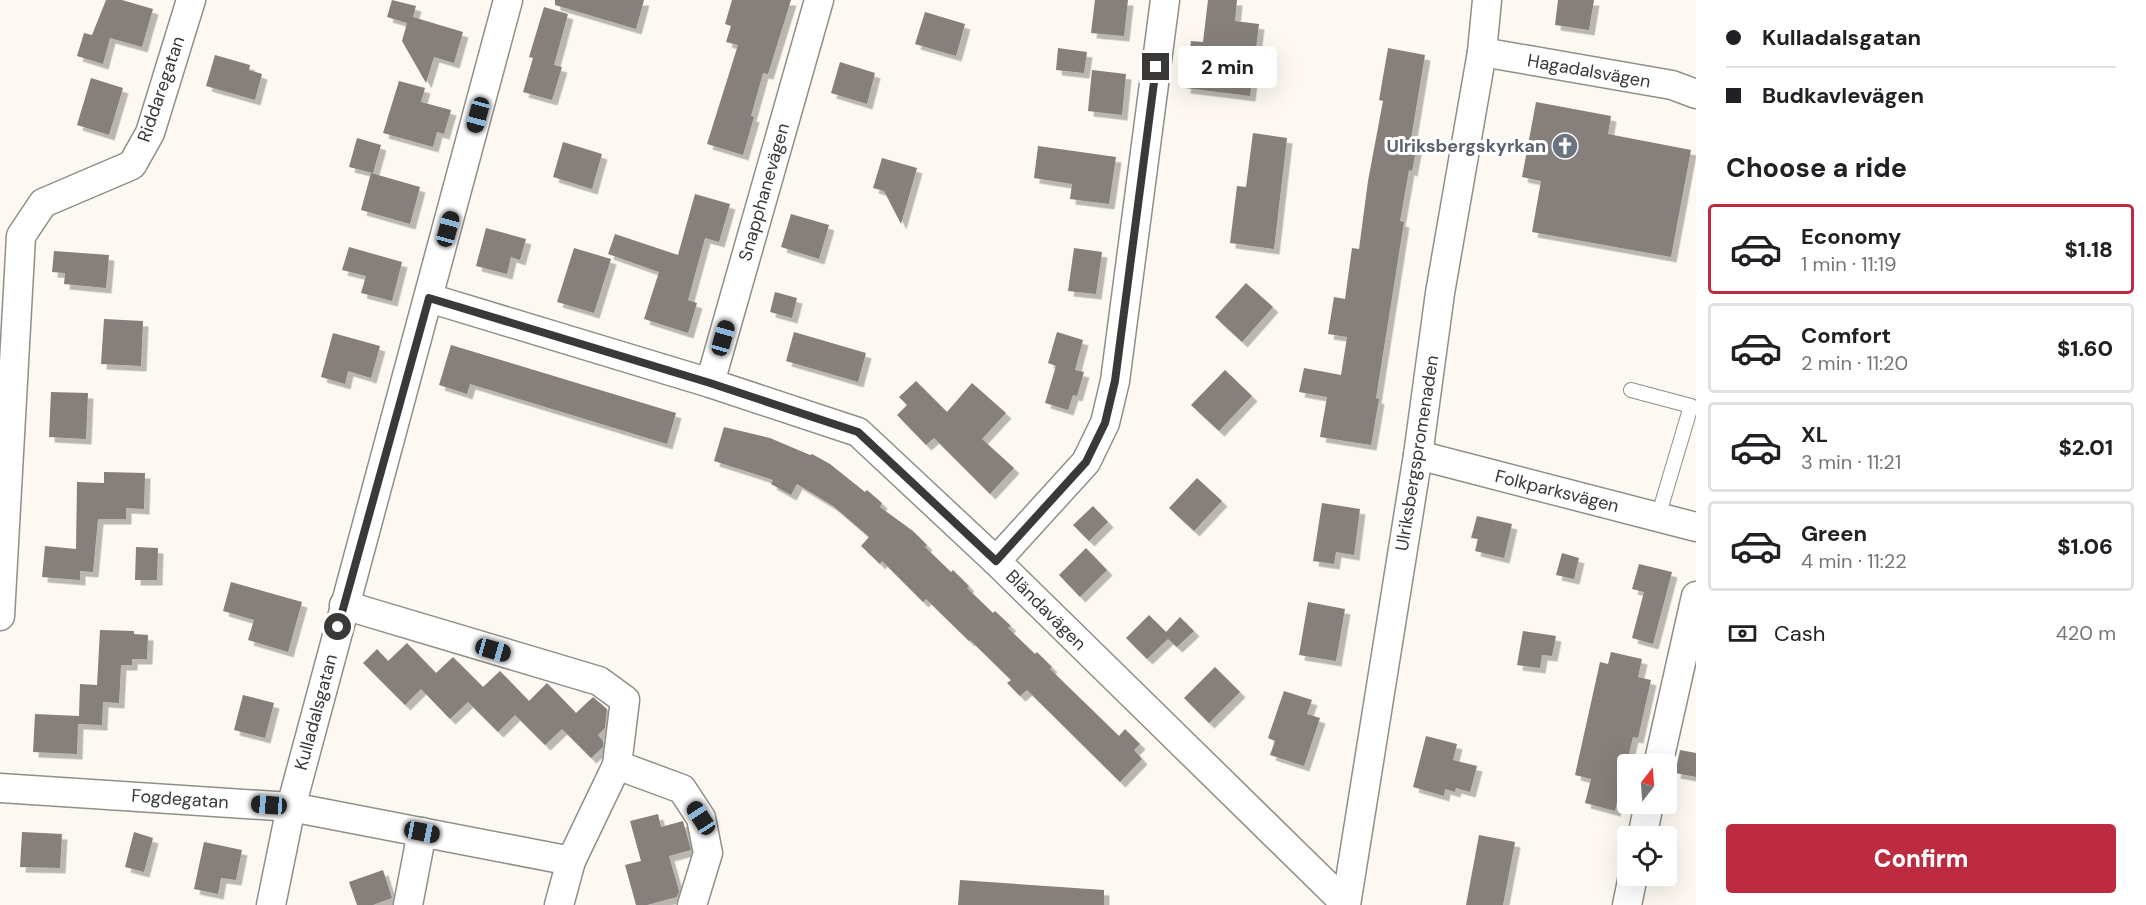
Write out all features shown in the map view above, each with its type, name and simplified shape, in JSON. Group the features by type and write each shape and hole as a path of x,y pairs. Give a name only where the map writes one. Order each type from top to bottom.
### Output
{"street":[{"name":"Riddaregatan","path":"0,616 21,236 43,203 132,165 150,133 191,0"},
{"name":"Kulladalsgatan","path":"271,905 291,807 508,0"},
{"name":"Snapphanevägen","path":"710,383 819,0"},
{"path":"996,561 1086,462 1105,423 1115,381 1165,0"},
{"name":"Ulriksbergspromenaden","path":"1346,904 1418,455 1440,293 1482,52 1487,0"},
{"name":"Hagadalsvägen","path":"1482,52 1672,85 1696,94"},
{"name":"Bländavägen","path":"429,298 710,383 858,432 996,561 1346,904"},
{"name":"Folkparksvägen","path":"1418,455 1696,527"},
{"path":"1660,754 1696,596"},
{"path":"344,605 599,681 625,700 617,765 571,861 559,905"},
{"path":"617,765 682,789 701,818 708,853 692,905"},
{"name":"Fogdegatan","path":"0,788 291,807 571,861"},
{"path":"408,905 422,832"},
{"path":"1627,905 1631,886"}],"lane":[{"path":"1631,390 1694,407 1658,517"}],"building":[{"path":"106,0 122,0 153,9 142,47 110,38 103,64 77,56 84,33 92,35"},
{"path":"392,0 416,6 413,17 463,32 454,63 434,57 426,83 402,41 407,23 387,17"},
{"path":"555,0 644,0 636,29 555,5"},
{"path":"732,0 791,0 768,74 763,73 743,155 707,144 738,45 726,42 731,26 725,24"},
{"path":"1095,0 1128,0 1124,36 1091,33"},
{"path":"1208,0 1237,0 1235,21 1259,24 1250,96 1185,88 1191,41 1203,42"},
{"path":"1558,0 1594,0 1589,30 1555,25"},
{"path":"544,7 568,14 554,65 562,67 552,100 523,92 533,58 529,57"},
{"path":"925,12 965,24 956,56 915,44"},
{"path":"1058,48 1087,52 1084,73 1056,70"},
{"path":"1388,48 1425,55 1411,139 1418,140 1412,171 1409,170 1400,221 1404,222 1376,398 1379,399 1371,445 1320,437 1327,397 1299,392 1304,368 1341,375 1347,337 1328,334 1334,297 1345,299 1352,248 1359,249 1368,181 1383,101 1379,100"},
{"path":"215,55 250,65 249,70 262,74 255,100 206,86"},
{"path":"840,62 875,73 867,104 831,93"},
{"path":"1092,70 1126,74 1122,115 1088,111"},
{"path":"91,78 123,88 109,135 77,125"},
{"path":"399,81 425,88 421,102 451,110 444,134 437,132 433,147 383,133"},
{"path":"1536,102 1611,116 1608,134 1691,150 1671,257 1532,232 1541,181 1522,177"},
{"path":"1253,133 1287,138 1274,249 1230,243 1237,186 1246,187"},
{"path":"357,138 381,145 373,173 349,167"},
{"path":"563,142 602,154 592,189 553,177"},
{"path":"1038,146 1116,157 1109,204 1070,199 1072,184 1034,178"},
{"path":"882,158 917,168 901,224 884,191 873,188"},
{"path":"371,173 420,187 410,224 361,210"},
{"path":"695,194 730,204 719,242 705,238 688,300 697,303 688,333 644,319 659,272 608,254 615,234 678,255"},
{"path":"791,214 829,225 819,259 781,247"},
{"path":"486,228 526,239 520,260 511,257 507,274 476,266"},
{"path":"349,247 402,262 392,301 361,293 366,276 342,270"},
{"path":"574,248 611,259 594,313 557,302"},
{"path":"1074,248 1102,252 1096,294 1068,291"},
{"path":"54,251 109,255 106,288 64,284 65,273 52,272"},
{"path":"1246,283 1273,307 1242,342 1215,317"},
{"path":"775,292 797,298 792,318 770,312"},
{"path":"104,319 143,321 141,366 101,364"},
{"path":"794,332 866,353 858,382 786,361"},
{"path":"1057,332 1083,340 1075,370 1084,372 1077,396 1073,395 1068,410 1045,403 1056,366 1048,363"},
{"path":"333,333 380,346 371,378 348,371 345,384 321,377"},
{"path":"451,345 676,413 667,444 470,384 467,394 439,385"},
{"path":"1225,370 1252,396 1219,431 1191,405"},
{"path":"916,381 947,412 972,383 1006,413 982,439 1014,468 990,494 934,438 926,445 897,415 907,405 899,397"},
{"path":"51,392 88,393 86,439 49,437"},
{"path":"724,427 770,438 812,454 830,464 865,492 867,490 882,503 880,507 913,531 927,545 925,547 969,586 967,588 993,613 995,611 1011,626 1008,628 1035,654 1037,652 1052,667 1050,669 1119,736 1125,729 1140,744 1134,750 1142,759 1120,782 1027,690 1020,696 1007,683 1011,680 970,640 926,599 923,602 882,561 880,564 861,546 869,537 833,506 797,484 791,495 771,484 773,480 714,461"},
{"path":"104,472 145,473 144,509 126,508 126,519 98,519 93,572 80,571 80,580 42,577 45,546 76,549 77,482 104,483"},
{"path":"1197,478 1222,501 1194,531 1169,508"},
{"path":"1322,503 1360,509 1354,555 1336,552 1334,564 1313,561"},
{"path":"1093,506 1108,522 1089,541 1073,525"},
{"path":"1477,516 1512,524 1504,558 1475,551 1478,539 1471,538"},
{"path":"136,547 158,548 157,580 135,580"},
{"path":"1086,548 1107,570 1080,597 1059,575"},
{"path":"1562,553 1579,558 1574,579 1556,575"},
{"path":"1639,564 1672,572 1653,644 1632,638 1644,592 1632,589"},
{"path":"231,582 302,602 288,652 248,640 254,620 223,611"},
{"path":"1308,602 1345,609 1336,661 1299,655"},
{"path":"1149,615 1166,632 1180,617 1194,631 1177,647 1168,639 1147,659 1126,638"},
{"path":"100,630 134,631 134,634 148,635 147,659 132,659 132,665 121,665 119,703 103,702 102,725 78,724 77,754 33,752 35,714 79,716 80,684 97,685"},
{"path":"1523,631 1556,636 1552,656 1542,655 1540,668 1517,665"},
{"path":"407,643 436,673 453,657 483,687 500,671 529,701 547,683 576,713 593,697 607,709 605,728 598,735 603,741 603,747 591,758 562,729 545,745 515,715 498,732 468,702 450,719 421,689 405,705 363,663 377,649 388,661"},
{"path":"1611,652 1642,659 1638,677 1651,680 1638,738 1633,737 1629,754 1617,754 1615,811 1585,803 1591,779 1575,775 1600,662 1608,664"},
{"path":"1215,667 1240,692 1209,723 1184,698"},
{"path":"1284,691 1312,700 1307,714 1320,718 1304,766 1270,755 1275,741 1268,738"},
{"path":"243,695 274,703 265,738 234,730"},
{"path":"1426,736 1457,744 1453,760 1477,766 1470,792 1456,788 1455,792 1445,789 1444,796 1413,787"},
{"path":"1680,750 1696,753 1696,777 1677,773"},
{"path":"658,814 661,827 683,821 691,850 669,856 679,891 677,897 647,905 636,905 625,865 641,861 630,821"},
{"path":"22,832 62,834 60,868 20,867"},
{"path":"134,832 153,838 144,872 125,867"},
{"path":"1479,835 1515,842 1503,905 1466,905"},
{"path":"204,842 242,850 236,880 221,878 218,894 194,889"},
{"path":"383,870 392,898 373,905 357,905 349,882"},
{"path":"960,880 1104,890 1104,905 958,905"}],"place":[{"name":"Ulriksbergskyrkan","path":"1565,146"}],"route":[{"path":"338,627 429,298 710,383 858,432 996,561 1086,462 1105,423 1115,381 1156,67"}]}
